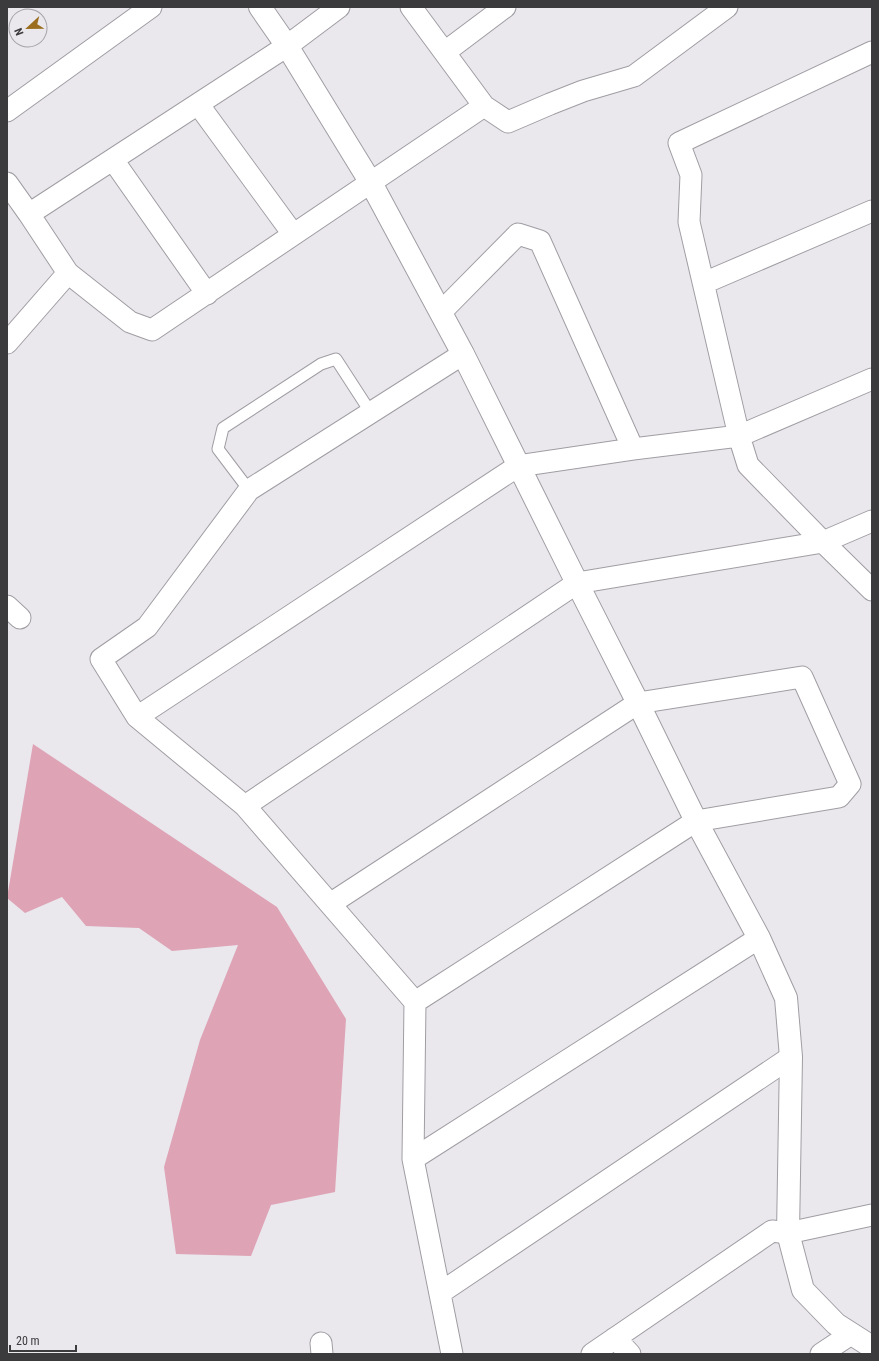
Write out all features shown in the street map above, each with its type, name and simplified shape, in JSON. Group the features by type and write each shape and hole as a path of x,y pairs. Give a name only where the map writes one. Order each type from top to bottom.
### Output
{"street":[{"path":"7,111 150,7"},
{"path":"260,7 287,46 371,183 463,354 696,821 759,938 786,998 791,1057 788,1233 803,1290 836,1324 872,1347"},
{"path":"29,214 287,46 339,7"},
{"path":"410,7 484,106 508,122 583,91 634,76 727,7"},
{"path":"445,52 505,7"},
{"path":"872,52 679,143 691,175 690,222 739,436 748,465 872,590"},
{"path":"198,104 293,234"},
{"path":"7,183 68,273 130,322 152,330 208,294 293,234 484,106"},
{"path":"113,160 208,294"},
{"path":"704,283 872,211"},
{"path":"440,312 518,234 540,240 633,449"},
{"path":"7,343 68,273"},
{"path":"452,1354 413,1159 415,1002 245,806 137,717 101,659 147,627 249,490 463,354"},
{"path":"137,717 518,466 633,449 739,436 872,379"},
{"path":"245,806 577,583 823,542 872,522"},
{"path":"330,904 638,703 802,677 850,784 840,797 696,821 415,1002"},
{"path":"413,1159 759,938"},
{"path":"440,1293 791,1057"},
{"path":"592,1354 772,1231 788,1233 872,1215"},
{"path":"821,1354 851,1334"},
{"path":"615,1338 630,1354"}],"lane":[{"path":"249,490 218,449 223,428 321,364 336,359 371,413"}],"shaded area":[{"path":"33,744 277,907 346,1019 335,1192 271,1205 251,1256 176,1254 164,1167 200,1040 238,945 172,951 139,928 86,926 62,897 25,913 7,898"}]}
